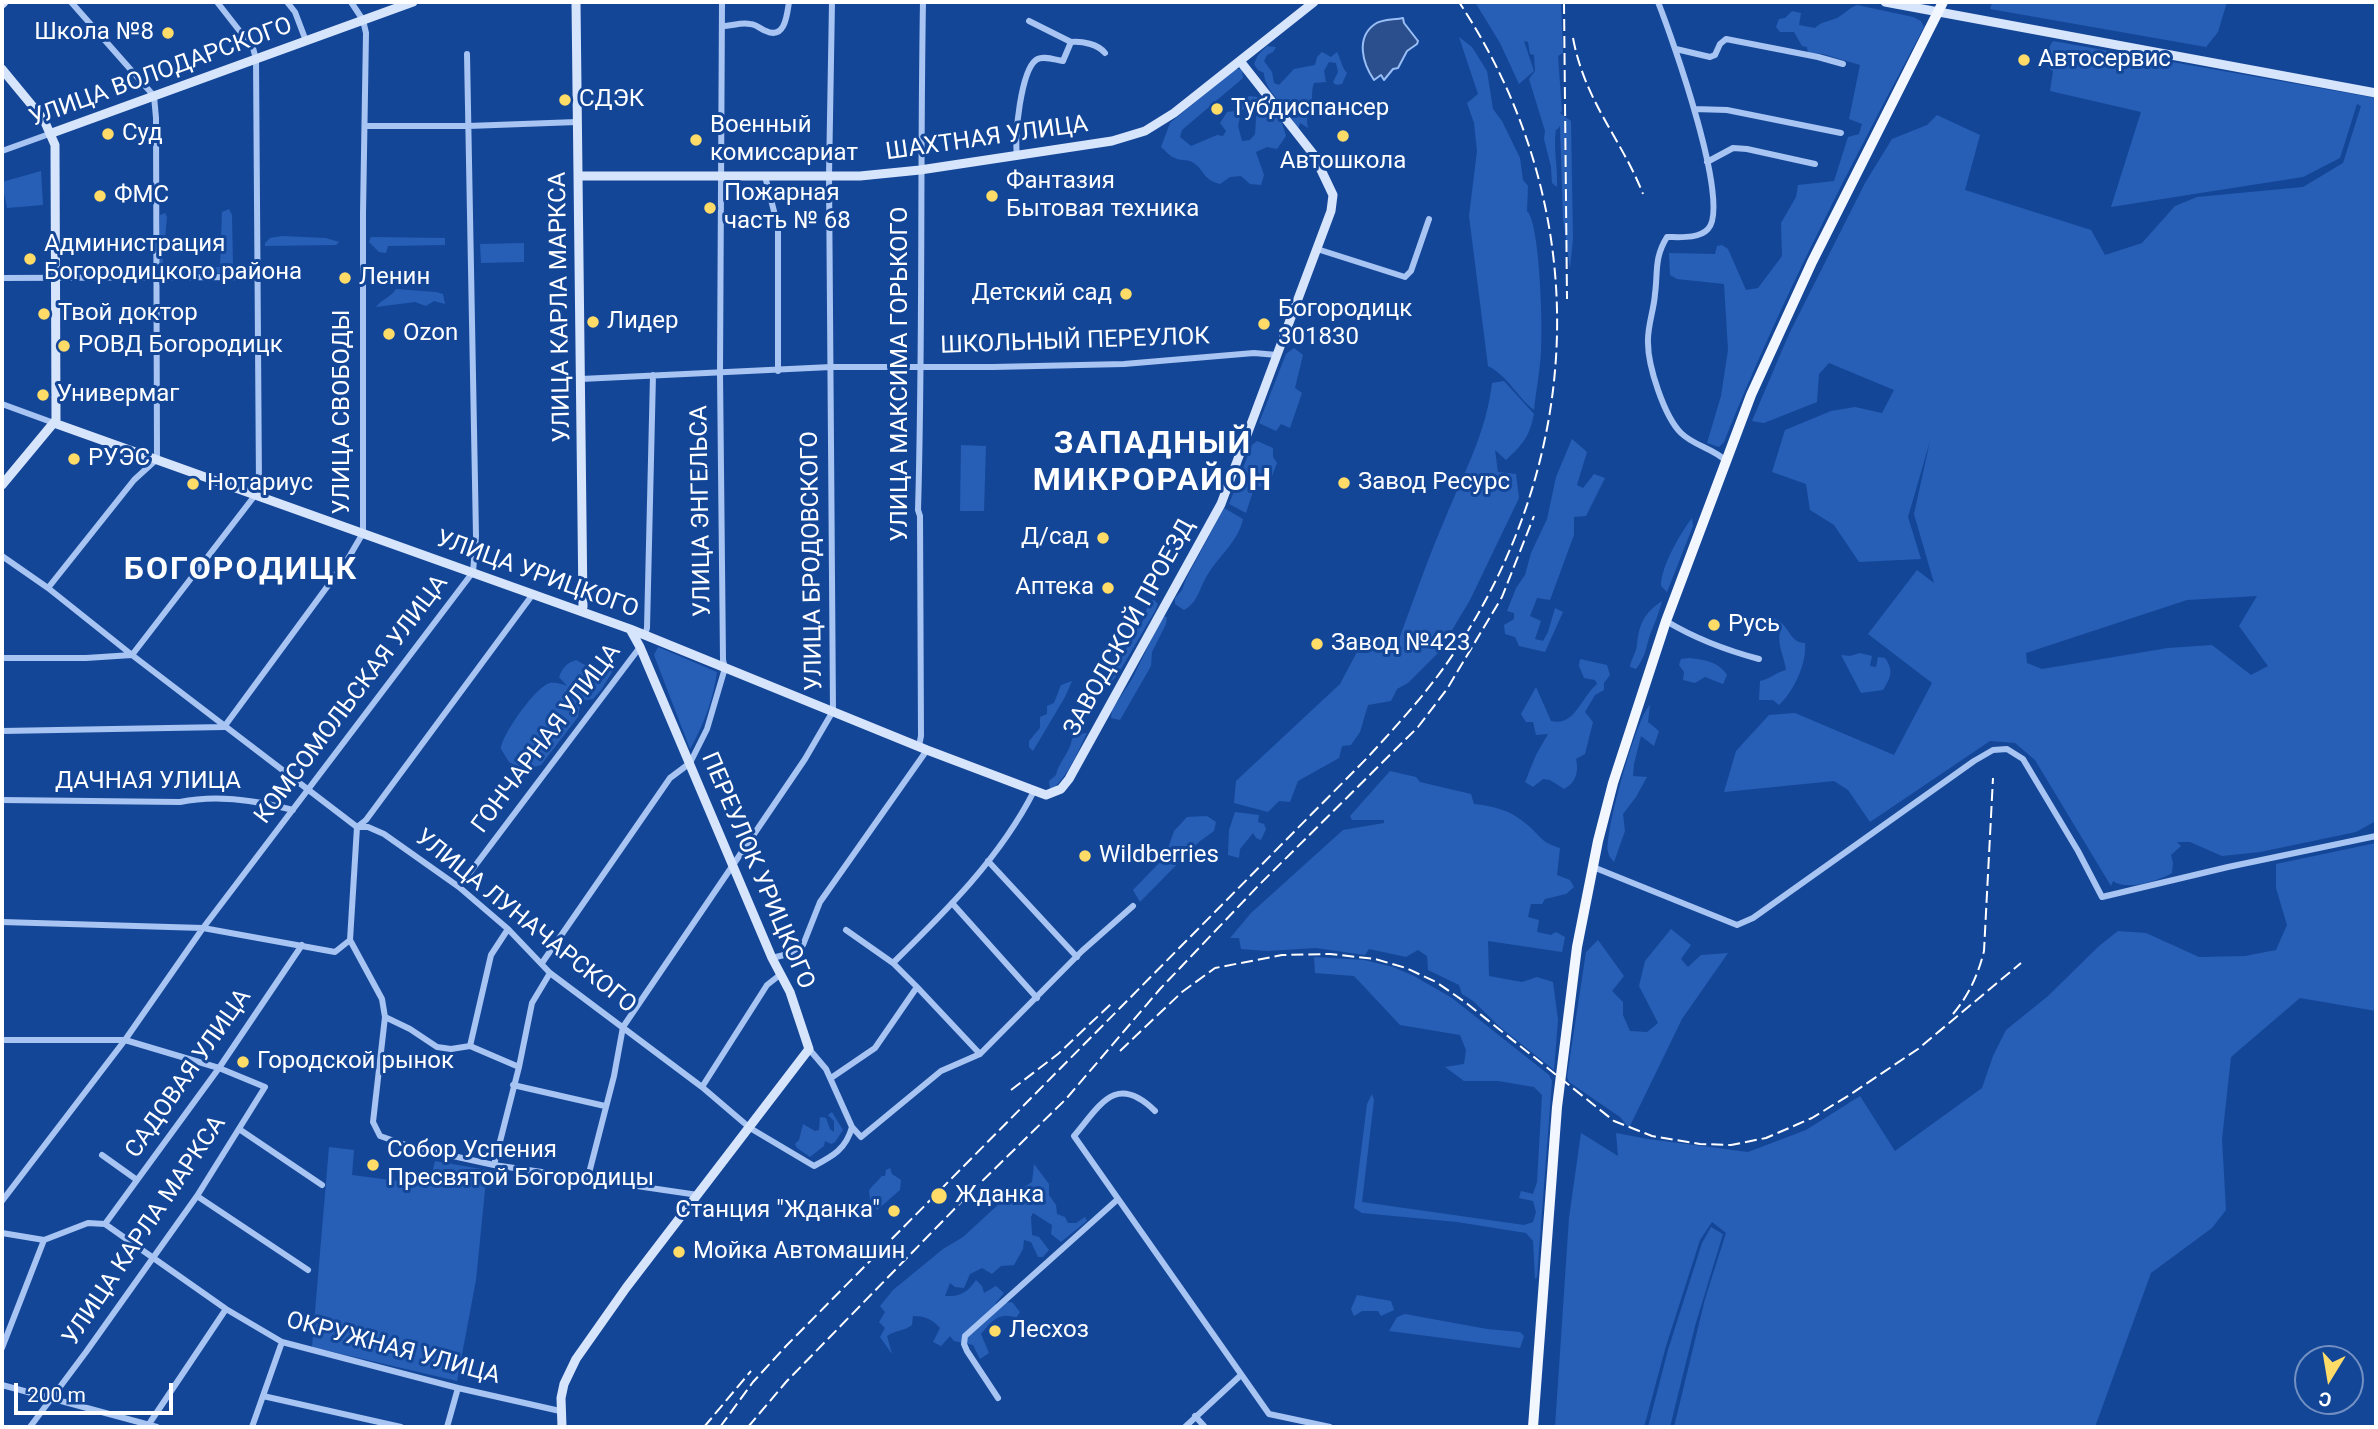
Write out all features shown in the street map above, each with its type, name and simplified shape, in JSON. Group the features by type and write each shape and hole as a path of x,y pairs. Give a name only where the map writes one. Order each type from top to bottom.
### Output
{"main road":[{"path":"1533,1427 1557,1107 1577,947 1613,783 1666,621 1751,395 1807,273 1940,7"}],"street":[{"path":"47,588 134,480 158,459 154,96 71,2"},
{"path":"2,658 132,655 256,494 259,486 261,277 256,59 253,48 217,2"},
{"path":"286,2 295,12 306,41"},
{"name":"УЛИЦА СВОБОДЫ","path":"224,727 349,557 363,533 366,33 363,20 351,2"},
{"name":"УЛИЦА ВОЛОДАРСКОГО","path":"2,151 413,2"},
{"name":"УЛИЦА КАРЛА МАРКСА","path":"576,2 581,611"},
{"name":"УЛИЦА ЭНГЕЛЬСА","path":"542,963 670,778 690,763 707,729 725,668 720,373 722,2"},
{"path":"722,26 754,24 768,32 777,32 785,22 789,2"},
{"name":"УЛИЦА БРОДОВСКОГО","path":"588,1177 614,1076 623,1027 805,759 834,711 829,176 832,2"},
{"name":"УЛИЦА МАКСИМА ГОРЬКОГО","path":"923,2 920,170 922,368 918,510 923,748"},
{"name":"ШАХТНАЯ УЛИЦА","path":"578,176 860,176 920,170 1112,141 1145,131 1174,113 1314,2"},
{"path":"1658,2 1694,109 1714,197 1715,216 1709,229 1696,235 1667,237 1658,251 1647,344 1662,404 1668,416 1681,433 1718,453 1726,461"},
{"path":"1885,2 1940,7 2376,93"},
{"path":"1029,21 1071,42 1078,41 1101,48 1105,53"},
{"path":"1676,49 1710,57 1715,55 1720,44 1726,39 1843,64"},
{"path":"1017,155 1017,115 1033,62 1040,58 1063,61 1071,42"},
{"name":"КОМСОМОЛЬСКАЯ УЛИЦА","path":"2,1201 125,1040 203,928 473,572 476,536 467,54"},
{"name":"ЗАВОДСКОЙ ПРОЕЗД","path":"1053,794 1069,779 1221,504 1331,211 1333,195 1314,155 1240,61"},
{"path":"2,69 38,113 55,145 54,423 2,485"},
{"path":"1694,109 1727,110 1841,133"},
{"path":"365,126 468,127 577,122"},
{"path":"1707,162 1733,148 1815,164"},
{"path":"765,176 778,227 778,371"},
{"path":"1317,249 1405,277 1411,271 1429,219"},
{"path":"2,278 261,277"},
{"name":"ШКОЛЬНЫЙ ПЕРЕУЛОК","path":"581,379 831,367 1125,364 1254,353 1277,355"},
{"name":"ГОНЧАРНАЯ УЛИЦА","path":"645,635 653,375"},
{"name":"УЛИЦА УРИЦКОГО","path":"2,404 630,629 923,748 1034,791 1053,794"},
{"name":"УЛИЦА ЛУНАЧАРСКОГО","path":"2,556 357,827 368,827 384,834 459,887 508,929 550,973 702,1087 750,1128 814,1166 835,1155 846,1144 852,1127"},
{"path":"533,594 366,820 357,827 350,940 382,999 385,1017 373,1122 380,1136 412,1147 494,1165 698,1195"},
{"path":"1666,621 1718,648 1759,659"},
{"name":"ПЕРЕУЛОК УРИЦКОГО","path":"630,629 772,958 790,992 810,1048 831,1078 852,1127"},
{"path":"646,662 650,645 661,642"},
{"name":"ГОНЧАРНАЯ УЛИЦА","path":"459,887 640,647"},
{"path":"2,731 224,727"},
{"path":"772,958 788,954 803,945 820,902 923,748"},
{"path":"1593,867 1737,925 1753,918 1974,761 1993,750 2007,749 2023,759 2102,897 2376,836"},
{"path":"893,964 952,903 1004,843 1034,791"},
{"name":"ДАЧНАЯ УЛИЦА","path":"2,800 180,802 201,797 263,802 293,810"},
{"path":"988,861 1077,957"},
{"path":"952,903 1037,998"},
{"path":"852,1127 861,1137 942,1071 980,1054 1077,957 1133,906"},
{"path":"2,922 203,928 335,952 350,940"},
{"path":"470,1046 491,955 508,929"},
{"path":"846,930 893,964 980,1054"},
{"name":"САДОВАЯ УЛИЦА","path":"106,1224 219,1068 302,945"},
{"path":"494,1165 532,1003 550,973"},
{"path":"702,1087 767,985 780,974"},
{"path":"831,1078 875,1048 917,987"},
{"path":"385,1017 437,1047 451,1049 470,1046 519,1067"},
{"path":"2,1040 125,1040 219,1068"},
{"path":"562,1427 560,1412 564,1384 576,1359 810,1048"},
{"name":"УЛИЦА КАРЛА МАРКСА","path":"30,1427 197,1196 265,1087 219,1068"},
{"path":"513,1085 605,1107"},
{"path":"1155,1111 1141,1098 1129,1093 1118,1093 1111,1096 1074,1136 1269,1414 1330,1427"},
{"path":"239,1129 322,1185"},
{"path":"102,1155 137,1180"},
{"path":"197,1196 308,1270"},
{"path":"998,1398 967,1351 965,1336 1118,1199"},
{"path":"2,1233 44,1240 88,1223 106,1224"},
{"name":"ОКРУЖНАЯ УЛИЦА","path":"106,1224 226,1309 282,1342 560,1412"},
{"path":"2,1348 44,1240"},
{"path":"147,1426 226,1309"},
{"path":"252,1427 282,1342"},
{"path":"1185,1427 1241,1375"},
{"path":"2,1385 157,1427"},
{"path":"447,1427 458,1388"},
{"path":"263,1396 401,1427"},
{"path":"1195,1416 1205,1427"}],"shaded area":[{"path":"1475,2 1561,2 1563,53 1558,56 1560,113 1571,121 1573,239 1570,268 1563,219 1560,126 1556,129 1555,136 1557,187 1552,183 1545,131 1529,79 1535,71 1534,55 1530,54 1528,42 1524,41 1534,71 1519,84 1500,43"},
{"path":"1992,2 2227,2 2218,32 2206,47 1990,9"},
{"path":"1857,5 1913,17 1921,21 1924,27 1818,232 1769,336 1724,442 1719,447 1707,443 1721,396 1728,350 1724,284 1677,279 1670,275 1669,253 1715,254 1717,246 1722,245 1728,249 1746,290 1758,288 1782,256 1781,223 1796,197 1798,185 1834,181 1848,137 1859,134 1862,124 1849,119 1860,65 1823,54 1808,53 1807,47 1802,46 1794,32 1780,32 1776,27 1779,19 1785,18 1792,11 1801,13 1799,25 1815,28"},
{"path":"1403,18 1418,41 1417,44 1407,51 1398,68 1393,69 1384,80 1381,75 1374,80 1364,59 1365,36 1378,22"},
{"path":"1459,37 1472,47 1487,71 1493,109 1520,158 1523,180 1528,186 1527,211 1535,235 1540,277 1540,358 1534,410 1501,375 1488,366 1469,216 1477,151 1474,123 1467,103 1478,94"},
{"path":"2053,41 2376,98 2376,818 2374,822 2356,832 2260,852 2222,856 2190,842 2177,842 2181,846 2171,855 2172,873 2151,882 2134,885 2113,881 2111,886 2035,760 2015,743 1990,741 1870,822 1848,790 1834,781 1724,792 1736,751 1769,715 1795,713 1894,755 1932,683 1868,634 1917,570 1934,583 1914,514 1930,441 1908,517 1921,559 1859,562 1834,525 1810,510 1806,484 1772,472 1785,430 1831,411 1855,407 1882,413 1894,390 1829,363 1819,374 1817,402 1764,423 1752,421 1789,334 1865,183 1892,139 1927,125 1937,115 1980,135 1965,190 2091,230 2105,255 2142,243 2175,206 2197,197 2303,187 2343,163 2361,106 2357,104 2340,158 2303,177 2111,207 2141,112 2050,91 2053,71 2048,68 2048,57","holes":["2257,596 2239,626 2268,666 2251,675 2212,645 2168,648 2042,669 2027,663 2026,653 2187,600"]},
{"path":"1267,46 1276,47 1264,61 1272,72 1274,83 1279,85 1294,69 1315,65 1322,52 1331,57 1337,52 1347,73 1342,84 1336,85 1333,82 1338,72 1336,63 1329,62 1324,71 1326,82 1314,83 1307,119 1308,128 1300,123 1298,130 1292,118 1294,112 1274,96 1264,73 1254,64"},
{"path":"1235,69 1242,69 1243,78 1182,130 1180,137 1191,146 1217,135 1223,136 1226,131 1220,123 1227,112 1235,111 1240,117 1238,126 1242,141 1250,140 1255,134 1257,104 1253,102 1248,109 1240,110 1249,96 1257,97 1282,123 1286,136 1277,149 1267,147 1256,152 1264,175 1261,185 1250,184 1241,176 1230,177 1220,184 1214,182 1192,162 1173,157 1161,147 1170,123"},
{"path":"41,171 43,205 7,208 2,182"},
{"path":"229,209 232,215 233,266 251,268 251,274 158,272 160,215 165,213 167,217 162,270 176,267 220,267 222,212"},
{"path":"371,237 445,238 445,245 388,246 386,253 379,252 369,242"},
{"path":"270,238 326,238 339,242 336,245 265,246"},
{"path":"524,243 524,262 481,263 480,244"},
{"path":"396,289 443,294 445,304 434,301 426,306 415,302 376,307"},
{"path":"1294,348 1303,355 1295,388 1302,393 1290,428 1281,424 1276,431 1259,423 1286,354"},
{"path":"1504,381 1534,414 1525,439 1506,460 1495,450 1498,472 1516,474 1519,498 1470,600 1439,652 1408,683 1397,689 1391,701 1368,705 1360,732 1351,745 1342,746 1339,758 1298,781 1290,802 1279,801 1268,812 1234,803 1236,781 1340,684 1366,635 1399,639 1480,436 1492,383"},
{"path":"1572,439 1587,452 1577,485 1583,488 1594,474 1605,478 1586,516 1574,517 1574,535 1550,600 1537,598 1530,616 1541,621 1535,639 1543,641 1555,608 1563,612 1545,652 1519,646 1515,637 1505,634 1504,625 1514,619 1514,613 1507,611 1516,588 1525,575 1531,553 1547,519 1556,477"},
{"path":"1257,441 1273,448 1273,457 1277,463 1267,489 1255,485 1246,513 1229,504 1252,445"},
{"path":"961,445 986,446 984,511 960,511"},
{"path":"1224,508 1243,519 1241,527 1208,574 1196,599 1184,610 1175,604 1175,598 1182,590"},
{"path":"1692,518 1693,526 1667,592 1661,586 1667,560"},
{"path":"1154,600 1158,604 1155,611 1118,674 1109,684 1110,675 1130,642 1132,633 1143,621 1149,601"},
{"path":"1662,601 1643,658 1636,669 1630,667 1644,620"},
{"path":"1761,615 1779,621 1796,641 1805,643 1804,659 1798,676 1779,705 1773,700 1759,700 1760,681 1786,670 1780,646 1780,631 1760,618"},
{"path":"1163,616 1167,617 1166,624 1152,652 1151,666 1120,720 1111,718 1112,710 1132,679"},
{"path":"658,647 717,672 707,712 690,749 654,655"},
{"path":"1860,653 1872,656 1870,666 1876,667 1878,657 1885,658 1890,674 1883,690 1861,693 1841,655"},
{"path":"1580,659 1607,665 1610,675 1604,683 1604,690 1595,695 1585,712 1593,722 1585,754 1576,759 1576,776 1564,789 1550,780 1543,779 1533,787 1525,782 1548,734 1536,735 1533,722 1526,722 1521,714 1536,687 1551,721 1566,720 1572,715 1597,684 1595,680 1584,678 1579,666"},
{"path":"1681,659 1710,662 1719,667 1727,675 1723,684 1705,677 1695,683 1683,680 1684,672 1679,665"},
{"path":"576,660 600,671 614,669 593,699 584,700 570,688 577,696 580,706 578,717 541,765 527,769 509,762 501,749 513,723 544,686 558,683 567,686 559,677 566,666"},
{"path":"1072,681 1033,751 1029,747 1029,741 1040,728 1040,717 1047,714 1047,706 1054,703 1061,685"},
{"path":"1650,705 1648,722 1659,731 1654,746 1641,736 1633,776 1647,777 1623,814 1625,831 1614,862 1608,854 1608,841 1616,801 1637,731"},
{"path":"1087,733 1067,772 1050,791 1049,781 1056,775 1072,739 1078,734"},
{"path":"1390,771 1416,777 1420,782 1471,794 1474,804 1495,807 1513,815 1544,840 1560,848 1557,875 1570,880 1574,887 1566,894 1545,899 1542,904 1531,904 1528,917 1539,920 1537,932 1551,935 1556,932 1565,937 1562,952 1488,941 1489,976 1522,982 1537,977 1553,982 1558,1020 1554,1070 1462,994 1459,985 1428,970 1427,956 1418,950 1406,957 1369,949 1365,955 1316,948 1267,951 1241,949 1239,938 1230,938 1251,913 1343,830 1384,823 1384,820 1352,820 1350,816"},
{"path":"1235,812 1259,815 1258,822 1264,824 1266,829 1261,840 1253,833 1240,849 1239,858 1228,855 1229,830"},
{"path":"1207,816 1216,822 1214,831 1200,841 1140,902 1133,890 1165,857 1174,831 1187,817"},
{"path":"2376,843 2376,1011 2300,998 2231,1057 2222,1139 2226,1210 2212,1228 2151,1273 2095,1427 1674,1427 1705,1299 1726,1233 1712,1222 1700,1240 1666,1346 1644,1427 1555,1427 1569,1218 1581,1133 1618,1156 1616,1133 1748,1152 1806,1130 1860,1096 1895,1151 1982,1088 2006,1030 2048,996 2118,931 2146,933 2199,957 2245,956 2276,950 2287,925 2276,888 2276,864"},
{"path":"1671,929 1691,945 1681,959 1688,967 1701,955 1728,953 1682,1019 1629,1128 1620,1117 1569,1082 1567,1077 1586,952 1598,940 1624,976 1612,991 1623,1002 1623,1015 1630,1031 1647,1032 1658,1023 1639,986 1645,961"},
{"path":"1314,957 1364,960 1393,967 1414,976 1452,998 1549,1075 1552,1081 1535,1279 1533,1241 1526,1233 1457,1222 1362,1213 1354,1208 1367,1104 1372,1094 1374,1100 1362,1202 1524,1225 1533,1222 1536,1212 1533,1201 1519,1198 1521,1191 1533,1194 1537,1182 1542,1095 1534,1087 1498,1081 1464,1081 1445,1067 1464,1064 1466,1050 1460,1035 1400,1025 1354,976 1315,973"},
{"path":"832,1112 843,1130 835,1142 831,1144 825,1141 824,1146 810,1157 797,1148 795,1144 799,1140 803,1124 815,1131 819,1130 820,1117 826,1118 834,1132 834,1121 828,1115"},
{"path":"329,1147 354,1150 352,1175 429,1185 435,1161 487,1170 476,1280 457,1381 312,1347"},
{"path":"1034,1164 1049,1184 1049,1195 1056,1205 1057,1214 1065,1217 1068,1223 1076,1223 1085,1217 1087,1221 1061,1242 1051,1234 1052,1225 1033,1213 1032,1235 1039,1237 1049,1250 1043,1257 1038,1257 1031,1242 1024,1240 1023,1249 1014,1265 1001,1266 992,1274 982,1268 970,1274 964,1288 950,1283 945,1296 963,1293 976,1280 984,1293 996,1286 1004,1293 995,1304 1012,1302 1020,1312 1016,1318 1000,1317 988,1325 981,1334 989,1353 980,1359 973,1345 954,1341 950,1336 941,1346 933,1342 940,1328 928,1319 913,1316 912,1325 887,1336 892,1354 880,1337 885,1328 879,1322 885,1312 880,1306 893,1290 943,1249 963,1237 1000,1203 1032,1182"},
{"path":"890,1168 892,1174 901,1180 900,1190 877,1210 870,1199 869,1190"},
{"path":"1711,1227 1723,1234 1695,1326 1670,1427 1648,1427 1668,1350 1702,1243"},
{"path":"1357,1295 1391,1301 1394,1310 1381,1316 1378,1311 1362,1311 1354,1316 1351,1309"},
{"path":"1405,1314 1487,1329 1520,1332 1524,1336 1520,1348 1389,1331 1397,1317"}],"railway":[{"path":"720,1427 753,1382 787,1345 1368,757 1417,702 1451,658 1503,565 1533,485 1551,404 1557,321 1551,239 1533,157 1502,78 1459,2"},
{"path":"1564,2 1567,299"},
{"path":"1573,38 1586,82 1643,194"},
{"path":"748,1427 786,1382 971,1192 1066,1099 1160,989 1259,885 1418,727 1447,689 1502,597 1534,516"},
{"path":"1953,1014 1972,984 1984,951 1993,778"},
{"path":"1120,1051 1182,992 1215,968 1282,955 1330,954 1375,959 1406,968 1436,982 1614,1121 1652,1136 1700,1144 1731,1145 1766,1138 1812,1118 1851,1094 1918,1049 2021,963"},
{"path":"1011,1090 1058,1054 1113,1002"},
{"path":"704,1427 751,1371"}],"place":[{"name":"Школа №8","path":"168,33"},
{"name":"Автосервис","path":"2024,60"},
{"name":"СДЭК","path":"565,100"},
{"name":"Тубдиспансер","path":"1217,109"},
{"name":"Суд","path":"108,134"},
{"name":"Автошкола","path":"1343,136"},
{"name":"Военный комиссариат","path":"696,140"},
{"name":"ФМС","path":"100,196"},
{"name":"Фантазия Бытовая техника","path":"992,196"},
{"name":"Пожарная часть № 68","path":"710,208"},
{"name":"Администрация Богородицкого района","path":"30,259"},
{"name":"Ленин","path":"345,278"},
{"name":"Детский сад","path":"1126,294"},
{"name":"Твой доктор","path":"44,314"},
{"name":"Лидер","path":"593,322"},
{"name":"Богородицк 301830","path":"1264,324"},
{"name":"Ozon","path":"389,334"},
{"name":"РОВД Богородицк","path":"64,346"},
{"name":"Универмаг","path":"43,395"},
{"name":"РУЭС","path":"74,459"},
{"name":"Завод Ресурс","path":"1344,483"},
{"name":"Нотариус","path":"193,484"},
{"name":"Д/сад","path":"1103,538"},
{"name":"Аптека","path":"1108,588"},
{"name":"Русь","path":"1714,625"},
{"name":"Завод №423","path":"1317,644"},
{"name":"Wildberries","path":"1085,856"},
{"name":"Городской рынок","path":"243,1062"},
{"name":"Собор Успения Пресвятой Богородицы","path":"373,1165"},
{"name":"Жданка","path":"939,1196"},
{"name":"Станция \"Жданка\"","path":"894,1211"},
{"name":"Мойка Автомашин","path":"679,1252"},
{"name":"Лесхоз","path":"995,1331"}],"district":[{"name":"ЗАПАДНЫЙ МИКРОРАЙОН","path":"1153,464"},
{"name":"БОГОРОДИЦК","path":"241,571"}]}
